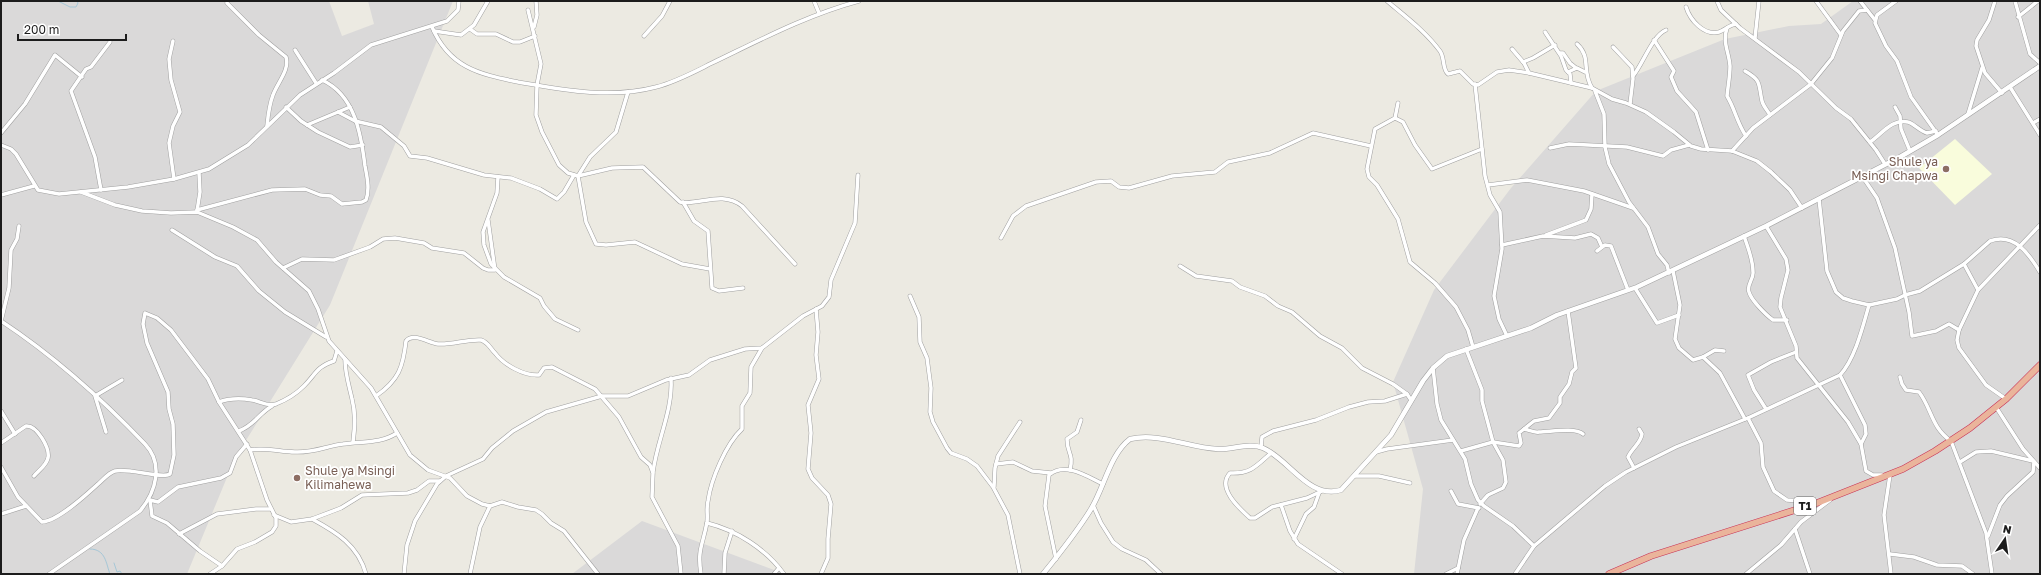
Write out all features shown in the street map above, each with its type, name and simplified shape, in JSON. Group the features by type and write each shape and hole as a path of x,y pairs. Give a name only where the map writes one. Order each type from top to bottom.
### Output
{"highway":[{"name":"T1","path":"1609,574 1651,556 1816,503 1890,475 1951,441 2006,399 2040,365"}],"street":[{"path":"1,145 11,149 16,154 34,186 42,192 51,194 101,190 174,179 200,173 229,158 248,145 267,128 286,107 316,83 371,45 432,26 451,18 458,10 460,1"},
{"path":"434,31 459,35 470,29 488,1"},
{"path":"533,28 538,14 536,1"},
{"path":"644,36 662,16 670,1"},
{"path":"814,1 818,13"},
{"path":"432,26 454,60 466,67 506,80 580,92 628,92 655,87 685,77 787,26 818,13 859,1"},
{"path":"1387,1 1428,36 1442,54 1446,73 1451,74 1460,71 1475,84 1482,149 1488,186 1492,199 1500,210 1502,245 1494,299 1499,319 1507,336"},
{"path":"1717,1 1721,10 1736,24 1800,72 1811,84 1851,119 1870,142 1885,164"},
{"path":"1755,38 1759,1"},
{"path":"1816,1 1841,35"},
{"path":"1860,1 1875,20 1886,46 1897,61 1911,97 1937,133"},
{"path":"1875,20 1877,15 1896,1"},
{"path":"1995,1 1989,20 1976,43 1982,68 2002,93"},
{"path":"1271,453 1256,468 1228,474 1227,492 1231,499 1251,519 1272,507 1307,498 1321,492 1341,490 1391,435 1411,400 1433,368 1447,356 1531,328 1568,311 1635,288 1766,226 1910,151 2002,93 2040,64 2030,54 2014,1"},
{"path":"2018,17 2038,1"},
{"path":"227,3 259,35 286,57 288,62 286,70 272,95 267,128"},
{"path":"1686,7 1688,15 1703,29 1712,33 1736,24"},
{"path":"528,10 535,36 541,70 537,85 536,110 538,123 559,165 568,173 576,176 612,168 643,167 677,200 683,202 710,199 738,203 796,264"},
{"path":"1732,151 1746,136 1770,115 1811,84 1832,58 1841,35 1858,12 1867,10"},
{"path":"1727,28 1724,42 1728,51 1730,73 1727,96 1732,103 1735,118 1746,136"},
{"path":"470,29 477,34 496,34 513,42 520,42 535,36"},
{"path":"1633,76 1641,66 1654,40 1666,30"},
{"path":"1545,32 1560,53 1571,83"},
{"path":"1654,40 1674,71 1671,77 1674,85 1696,112 1708,150"},
{"path":"173,41 169,59 172,87 180,112 169,143 174,179"},
{"path":"101,190 95,157 71,91 82,77 86,69 91,67 110,42"},
{"path":"1577,44 1585,54 1585,72 1604,114 1605,147 1609,164 1633,208 1648,228 1658,254 1671,272 1680,302 1675,334 1679,348 1693,360 1703,357 1715,350 1724,351"},
{"path":"1523,62 1555,45"},
{"path":"1613,47 1631,65 1633,76 1630,104"},
{"path":"1512,49 1523,62 1529,73"},
{"path":"295,50 316,83"},
{"path":"1560,53 1563,53 1570,63 1576,68 1585,72"},
{"path":"1,133 28,98 55,55 82,77"},
{"path":"1568,72 1576,68"},
{"path":"1968,114 1982,68"},
{"path":"1475,84 1481,83 1501,71 1529,73 1593,89 1612,99 1630,104 1646,112 1674,132 1688,145 1708,150 1732,151 1752,159 1771,172 1790,190 1802,208"},
{"path":"1745,71 1754,76 1759,83 1762,102 1770,115"},
{"path":"81,192 114,205 142,211 171,213 197,211 272,190 305,189 320,195 332,196 342,204 362,202 366,200 368,191 363,145 350,107 339,90 322,80"},
{"path":"2010,87 2040,135"},
{"path":"338,112 355,121 381,127 404,146 410,156 427,158 476,173 516,179 540,189 557,199 560,198 590,157 616,132 628,92"},
{"path":"1395,118 1398,103"},
{"path":"286,107 307,125 350,147 363,145"},
{"path":"307,125 350,107"},
{"path":"1895,107 1902,122 1901,129 1910,151"},
{"path":"1395,118 1403,122 1415,145 1432,169 1482,149"},
{"path":"1395,118 1377,127 1374,132 1367,169 1368,174 1377,185 1398,219 1410,262 1435,283 1456,308 1468,330 1473,347"},
{"path":"2033,123 2040,119"},
{"path":"1870,142 1893,124 1902,122 1908,122 1925,132 1937,133"},
{"path":"1002,238 1013,216 1023,208 1086,184 1107,180 1119,187 1129,188 1172,176 1215,172 1228,162 1275,152 1313,133 1371,146"},
{"path":"1550,148 1569,144 1632,148 1663,156 1671,150 1688,145"},
{"path":"197,211 200,192 200,173"},
{"path":"701,574 700,548 707,523 707,508 710,491 730,441 742,429 742,406 750,393 752,362 760,353 762,348 803,316 826,303 829,297 831,280 855,223 858,175"},
{"path":"576,176 586,222 596,244 600,245 635,242 682,264 710,269"},
{"path":"1862,176 1877,198 1882,216 1890,231 1911,319 1912,336 1936,331 1949,324 1959,330"},
{"path":"498,177 496,193 483,232 484,245 489,259 495,270 531,294 540,298 544,306 555,319 578,330"},
{"path":"1488,186 1496,183 1507,184 1527,180 1592,194 1633,208"},
{"path":"1,195 34,186"},
{"path":"1502,245 1545,235 1586,220 1591,209 1592,194"},
{"path":"1819,199 1825,260 1834,288 1843,298 1869,304 1897,299 1925,289 1964,264 1990,241 1996,239 2010,240 2020,246 2040,272"},
{"path":"683,202 694,221 708,231 711,253 711,286 715,290 743,288"},
{"path":"197,211 252,236 283,268 309,291 318,309 327,337 337,351 376,396 406,450 414,459 428,470 446,476 475,501 490,506 502,502 518,507 536,510 551,523 564,531 598,574"},
{"path":"488,220 495,270"},
{"path":"2006,399 1986,385 1959,348 1957,340 1959,330 1978,290 2040,225"},
{"path":"19,226 17,239 11,250 9,288 1,321 56,361 149,448 155,462 157,475 150,500 152,516 162,520 222,566"},
{"path":"1766,226 1787,264 1787,277 1780,302 1796,346 1797,358 1848,422 1860,444 1866,471 1873,475 1890,475 1884,515 1890,554 1891,574"},
{"path":"172,230 215,257 237,266 259,291 285,312 327,337"},
{"path":"1545,235 1575,238 1591,234 1598,238 1602,247"},
{"path":"1744,236 1751,256 1753,272 1748,288 1749,294 1760,309 1773,320 1787,320"},
{"path":"283,268 302,259 334,260 370,247 383,239 399,238 424,243 432,248 464,253 483,268 495,270"},
{"path":"1597,251 1607,245 1611,246 1628,290"},
{"path":"1964,264 1978,290"},
{"path":"1180,266 1196,276 1232,281 1240,287 1265,296 1278,306 1291,312 1320,336 1342,348 1362,368 1393,384 1407,394 1411,400"},
{"path":"1635,288 1657,323 1678,315"},
{"path":"910,296 919,317 920,342 927,358 931,388 930,412 933,422 951,453 967,459 977,466 994,488 1008,515 1020,574"},
{"path":"1515,574 1534,546 1605,486 1634,468 1676,447 1747,419 1840,375 1848,363 1861,332 1869,304"},
{"path":"816,309 818,332 816,355 819,379 808,405 811,433 808,469 812,478 828,495 831,504 828,558 821,574"},
{"path":"1460,451 1493,442 1519,446 1521,443 1519,433 1534,421 1549,418 1560,403 1560,397 1571,381 1572,372 1576,368 1568,311"},
{"path":"1,467 18,497 42,522 46,522 84,497 111,473 131,470 167,476 172,470 173,424 168,409 168,392 147,343 143,319 145,313 157,318 171,330 201,368 219,402 247,444 274,515 276,526 272,532 255,542 237,548 222,566 210,574"},
{"path":"376,396 392,382 400,370 405,356 407,339 417,338 436,344 457,344 482,340 485,341 499,358 525,374 539,375 544,368 552,367 568,377 590,385 602,396 619,417 641,456 650,465 653,473"},
{"path":"404,574 407,546 415,521 440,480 483,459 502,439 524,426 538,415 602,396 628,396 671,378 689,375 710,360 745,349 762,348"},
{"path":"1466,350 1482,390 1482,401 1493,442 1503,460 1506,484 1503,488 1486,498 1480,504"},
{"path":"239,431 255,423 264,411 274,404 298,391 321,365 334,361 337,351"},
{"path":"1766,409 1754,390 1748,375 1771,362 1796,352"},
{"path":"1703,357 1720,373 1761,443 1764,467 1774,492 1787,500 1816,503"},
{"path":"345,359 346,377 356,420 353,442"},
{"path":"1433,368 1439,412 1444,427 1466,463 1473,489 1480,504 1513,526 1534,546"},
{"path":"1840,375 1866,429 1860,444"},
{"path":"1900,377 1906,390 1918,392 1942,434 1951,441 1978,508 1988,539 1992,574"},
{"path":"671,378 669,412 655,458 652,497 678,546 681,574"},
{"path":"95,396 122,380"},
{"path":"1261,447 1262,437 1273,431 1316,420 1358,404 1385,401 1407,394"},
{"path":"95,396 106,432"},
{"path":"219,402 244,398 259,401 268,405 274,404"},
{"path":"1996,407 2017,440 2040,468"},
{"path":"1,411 15,434"},
{"path":"1070,470 1073,457 1068,449 1067,439 1077,432 1081,420"},
{"path":"994,488 998,456 1020,422"},
{"path":"1,443 29,426 36,430 46,447 48,455 46,463 34,476"},
{"path":"1524,429 1536,432 1561,430 1579,431 1583,434"},
{"path":"1634,468 1628,457 1632,448 1642,438 1642,434 1639,429"},
{"path":"250,450 269,451 275,449 304,452 353,442 382,440 397,433"},
{"path":"1044,574 1093,505 1120,449 1130,439 1138,437 1160,439 1188,446 1218,449 1261,447 1321,492"},
{"path":"1376,452 1453,440"},
{"path":"150,500 158,502 178,487 226,476 233,471 236,456 247,444"},
{"path":"1960,462 1976,452 1991,451 2034,461"},
{"path":"1988,539 2000,505 2007,496 2033,472 2034,461"},
{"path":"996,464 1013,462 1030,470 1051,473 1064,469 1070,470 1103,484"},
{"path":"1051,473 1048,480 1045,506 1056,559"},
{"path":"1354,476 1379,476 1410,483"},
{"path":"274,515 291,522 312,519 341,508 362,495 408,493 417,490 429,481 440,480"},
{"path":"1451,491 1458,504 1486,508"},
{"path":"1294,539 1306,514 1314,507 1321,492"},
{"path":"1746,574 1777,549 1805,518 1837,494"},
{"path":"49,574 86,547 128,521 150,500"},
{"path":"1093,505 1101,523 1113,542 1146,560 1161,574"},
{"path":"1281,505 1290,531 1294,539 1301,547 1342,574"},
{"path":"1,514 26,506"},
{"path":"470,574 480,527 490,506"},
{"path":"1457,574 1464,540 1478,508"},
{"path":"179,534 217,514 256,509 271,509"},
{"path":"312,519 335,531 349,544 360,559 366,574"},
{"path":"707,523 732,531 770,558 784,574"},
{"path":"1796,529 1810,574"},
{"path":"724,574 723,560 732,531"},
{"path":"1890,554 1914,557 1937,565 1962,566 1973,574"},
{"path":"774,574 779,568"},
{"path":"1446,574 1458,568"}],"shaded area":[{"path":"1,1 329,1 342,36 374,24 368,1 453,1 330,305 235,458 187,574 1,574"},
{"path":"1853,1 2040,1 2040,574 1414,574 1423,489 1393,382 1434,290 1511,188 1596,91 1725,39 1789,26 1821,24"},
{"path":"1955,139 1992,174 1955,205 1919,168"},
{"path":"642,521 785,574 572,574"}],"waterway":[{"path":"58,1 70,7 76,7 78,3 77,1"},
{"path":"90,549 102,554 110,574"},
{"path":"114,563 117,572 120,571 122,574"}],"place":[{"name":"Shule ya Msingi Chapwa","path":"1946,169"},
{"name":"Shule ya Msingi Kilimahewa","path":"297,478"}]}
